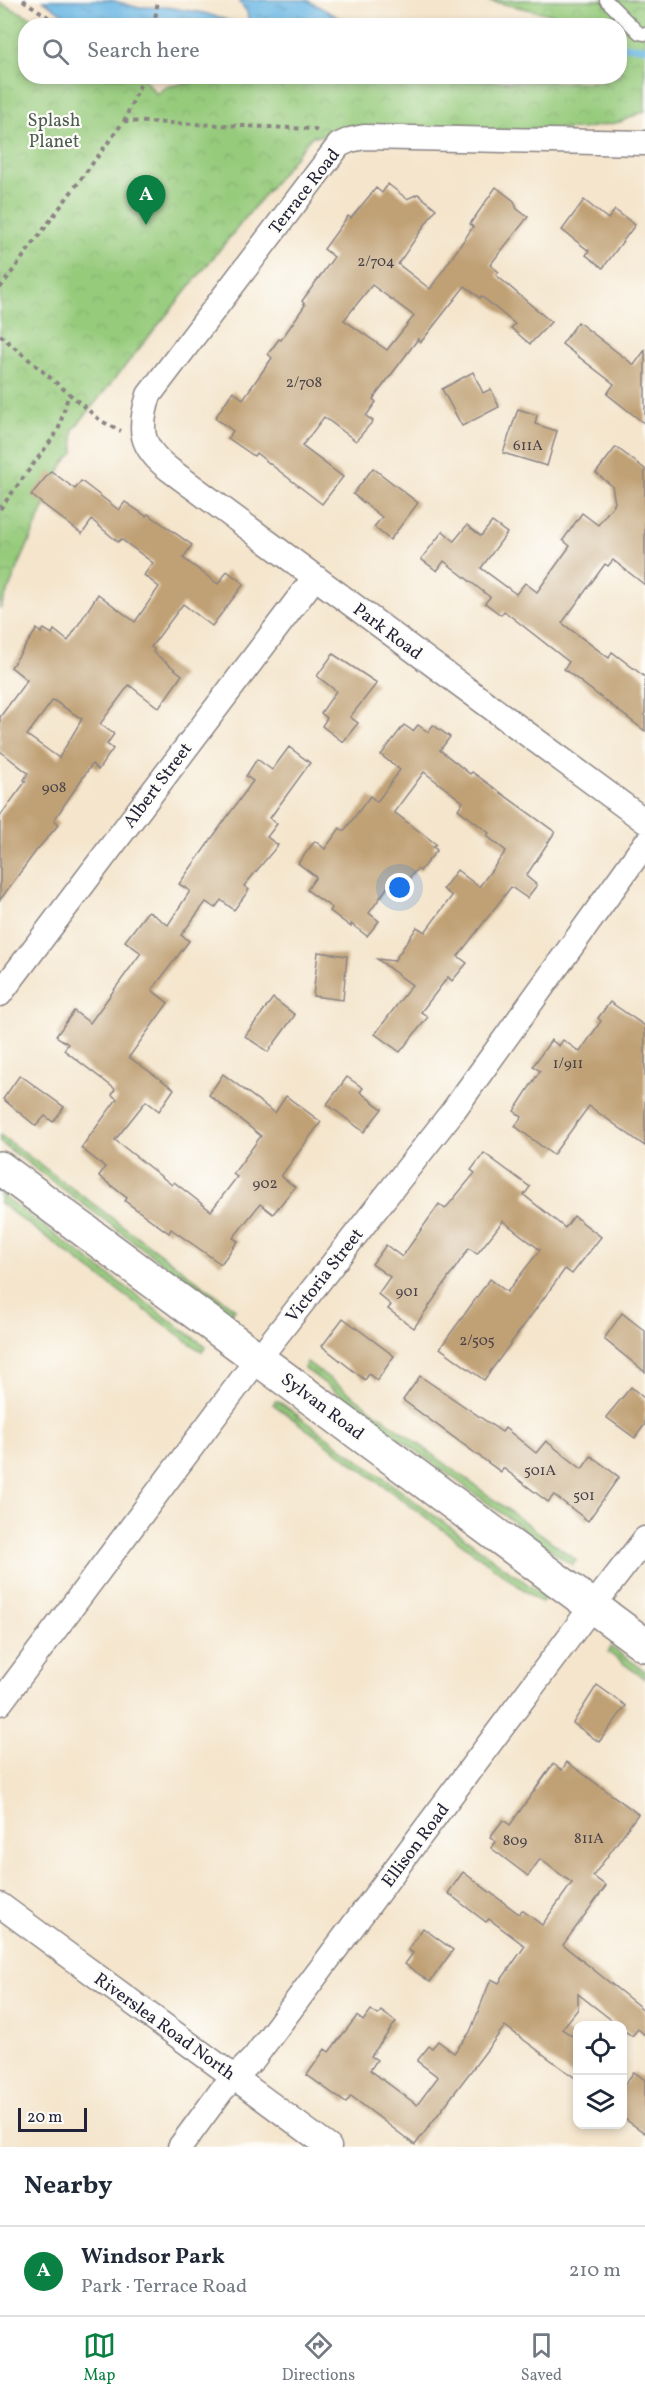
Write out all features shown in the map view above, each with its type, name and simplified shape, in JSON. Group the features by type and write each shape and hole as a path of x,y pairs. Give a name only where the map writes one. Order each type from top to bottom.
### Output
{"street":[{"name":"Terrace Road","path":"142,431 143,415 149,395 339,146 350,140 364,137 645,143"},
{"name":"Park Road","path":"142,431 146,446 155,459 645,821"},
{"name":"Albert Street","path":"0,994 315,577"},
{"name":"Victoria Street","path":"0,1703 258,1358 453,1110 645,844"},
{"name":"Sylvan Road","path":"0,1168 645,1645"},
{"name":"Ellison Road","path":"180,2147 222,2090 261,2049 645,1539"},
{"name":"Riverslea Road North","path":"0,1905 329,2147"}],"lane":[{"path":"606,0 624,18"},
{"path":"627,21 639,33 645,34"}],"path":[{"path":"23,0 49,18"},
{"path":"155,18 158,0"},
{"path":"0,288 124,121 140,84"},
{"path":"124,121 314,129 339,146"},
{"path":"0,335 111,428 121,431 142,431"},
{"path":"0,509 58,431 69,393"}],"green space":[{"name":"Splash Planet","path":"485,0 645,0 645,111 620,122 582,129 312,136 73,430 74,453 63,464 0,609 0,3 32,18 18,18 18,84 148,84 157,94 165,87 181,84 627,84 627,18 569,18"},
{"path":"0,1135 235,1309 231,1314 0,1142"},
{"path":"0,1194 206,1347 202,1352 0,1203"},
{"path":"307,1362 576,1560 572,1565 304,1368"},
{"path":"275,1401 545,1597 542,1603 273,1404"},
{"path":"611,1647 645,1671 645,1679 608,1652"}],"water":[{"path":"43,0 111,0 136,7 166,7 220,18 68,18"},
{"path":"238,0 307,0 339,18 248,18 247,12"}],"building":[{"path":"388,184 407,199 418,194 436,209 398,264 430,289 473,227 470,224 496,187 514,201 517,209 528,217 490,265 499,272 496,275 551,322 530,344 511,328 515,324 465,286 421,342 418,339 373,399 376,402 366,416 373,421 356,441 324,417 302,446 343,477 322,504 256,453 254,456 228,438 233,431 215,418 233,391 243,399 272,358 268,354 279,339 281,340 305,305 302,301 334,257 324,249 348,216 351,218 376,188 382,193","holes":["372,285 414,316 387,350 344,320"]},
{"path":"584,200 608,219 615,210 635,225 603,268 586,255 589,251 562,230"},
{"path":"578,322 634,365 645,350 645,424 607,394 614,384 562,344"},
{"path":"473,372 483,393 491,389 499,407 462,426 442,389"},
{"path":"518,409 537,415 535,424 557,431 547,466 503,453"},
{"path":"616,447 645,469 645,585 613,560 608,566 605,564 562,623 609,658 612,652 645,677 645,731 564,669 569,662 504,611 501,615 485,603 490,597 444,561 437,571 421,559 443,531 454,541 467,525 481,536 492,522 507,533 481,568 516,594 525,583 537,592 570,546 563,540 582,513 598,525 615,503 612,486 596,473"},
{"path":"373,468 418,503 390,540 374,527 382,517 353,494"},
{"path":"51,471 75,489 81,481 119,510 125,502 146,516 148,514 192,545 183,558 218,584 227,571 244,584 212,626 183,604 151,647 154,649 153,652 182,675 159,708 129,685 100,724 114,734 107,744 113,749 98,770 92,764 54,820 59,824 0,900 0,816 26,781 24,780 28,773 0,751 0,717 27,680 11,667 37,629 41,633 44,629 52,634 54,630 68,641 98,594 135,622 159,587 144,575 153,563 121,539 118,542 92,520 82,534 31,495","holes":["53,700 82,719 59,758 27,735"]},
{"path":"333,654 377,683 350,717 358,723 343,742 322,726 327,718 321,713 336,691 317,676"},
{"path":"404,725 413,731 418,725 428,732 433,725 450,737 440,750 470,774 472,772 555,832 526,876 537,885 527,898 511,887 458,956 467,963 452,981 448,977 421,1012 428,1017 400,1052 375,1034 412,985 377,959 394,961 417,927 425,932 452,896 443,889 457,870 479,887 506,851 487,836 489,833 458,809 463,802 424,772 394,812 436,844 433,847 437,850 420,871 417,869 403,886 394,878 369,913 379,921 367,936 330,911 332,908 307,890 316,877 298,863 315,841 325,849 340,828 344,831 370,796 377,802 400,770 381,755"},
{"path":"289,747 310,763 270,818 277,824 267,837 278,845 244,886 249,890 234,910 221,900 215,908 206,902 181,935 189,941 152,990 168,1003 129,1057 174,1089 159,1111 146,1101 115,1140 172,1185 174,1182 211,1211 237,1177 233,1174 261,1136 209,1095 223,1074 275,1113 286,1096 321,1122 281,1176 295,1187 273,1214 260,1204 233,1238 238,1241 221,1264 171,1229 169,1233 125,1201 127,1198 99,1176 105,1167 81,1148 117,1099 112,1095 115,1089 64,1050 68,1044 56,1036 74,1011 90,1023 141,953 125,941 148,911 168,925 190,891 179,884 253,781 246,776 257,759 272,770"},
{"path":"318,952 347,956 343,1000 313,996"},
{"path":"273,998 295,1015 268,1052 245,1036"},
{"path":"610,1002 645,1026 645,1146 589,1106 553,1155 515,1126 522,1117 514,1111 540,1071 533,1066 551,1040 559,1046 563,1040 580,1052 601,1021 598,1018"},
{"path":"20,1075 64,1107 53,1122 45,1116 36,1126 3,1099"},
{"path":"347,1077 363,1088 360,1092 382,1109 364,1132 327,1104"},
{"path":"484,1153 530,1187 524,1195 565,1228 574,1216 601,1237 572,1274 565,1269 484,1380 440,1348 490,1279 507,1292 540,1250 503,1221 477,1254 469,1248 414,1328 388,1309 391,1305 378,1294 390,1277 372,1264 386,1245 402,1257 439,1204 445,1209 475,1173 471,1170"},
{"path":"622,1313 645,1331 645,1372 604,1339"},
{"path":"343,1318 394,1356 377,1381 369,1374 365,1380 322,1346"},
{"path":"420,1376 502,1432 505,1428 536,1453 546,1441 582,1469 591,1456 619,1477 588,1521 554,1495 548,1502 503,1468 501,1472 403,1400"},
{"path":"631,1387 645,1399 645,1424 635,1438 606,1417"},
{"path":"597,1685 626,1706 599,1742 573,1723"},
{"path":"567,1762 638,1814 593,1876 606,1886 563,1945 645,2011 645,2035 638,2029 632,2036 627,2032 627,2021 613,2021 578,1994 578,2009 562,2029 573,2037 573,2076 505,2026 415,2145 351,2096 346,2103 307,2075 325,2049 329,2052 357,2016 363,2021 371,2010 378,2015 381,2011 396,2022 371,2056 377,2060 370,2070 417,2105 438,2077 417,2061 429,2046 432,2048 438,2041 454,2053 470,2032 491,1979 499,1983 525,1946 489,1919 486,1922 448,1893 463,1872 519,1914 522,1910 542,1925 572,1883 540,1859 528,1876 491,1848 496,1842 490,1837 503,1820 510,1825 553,1764 562,1770"},
{"path":"423,1928 453,1950 430,1982 405,1964 413,1953 408,1950"},
{"path":"634,2072 645,2080 645,2133 627,2120 627,2081"}],"waterway":[{"path":"627,47 645,48"}],"place":[{"name":"Windsor Park","path":"146,225"}]}
